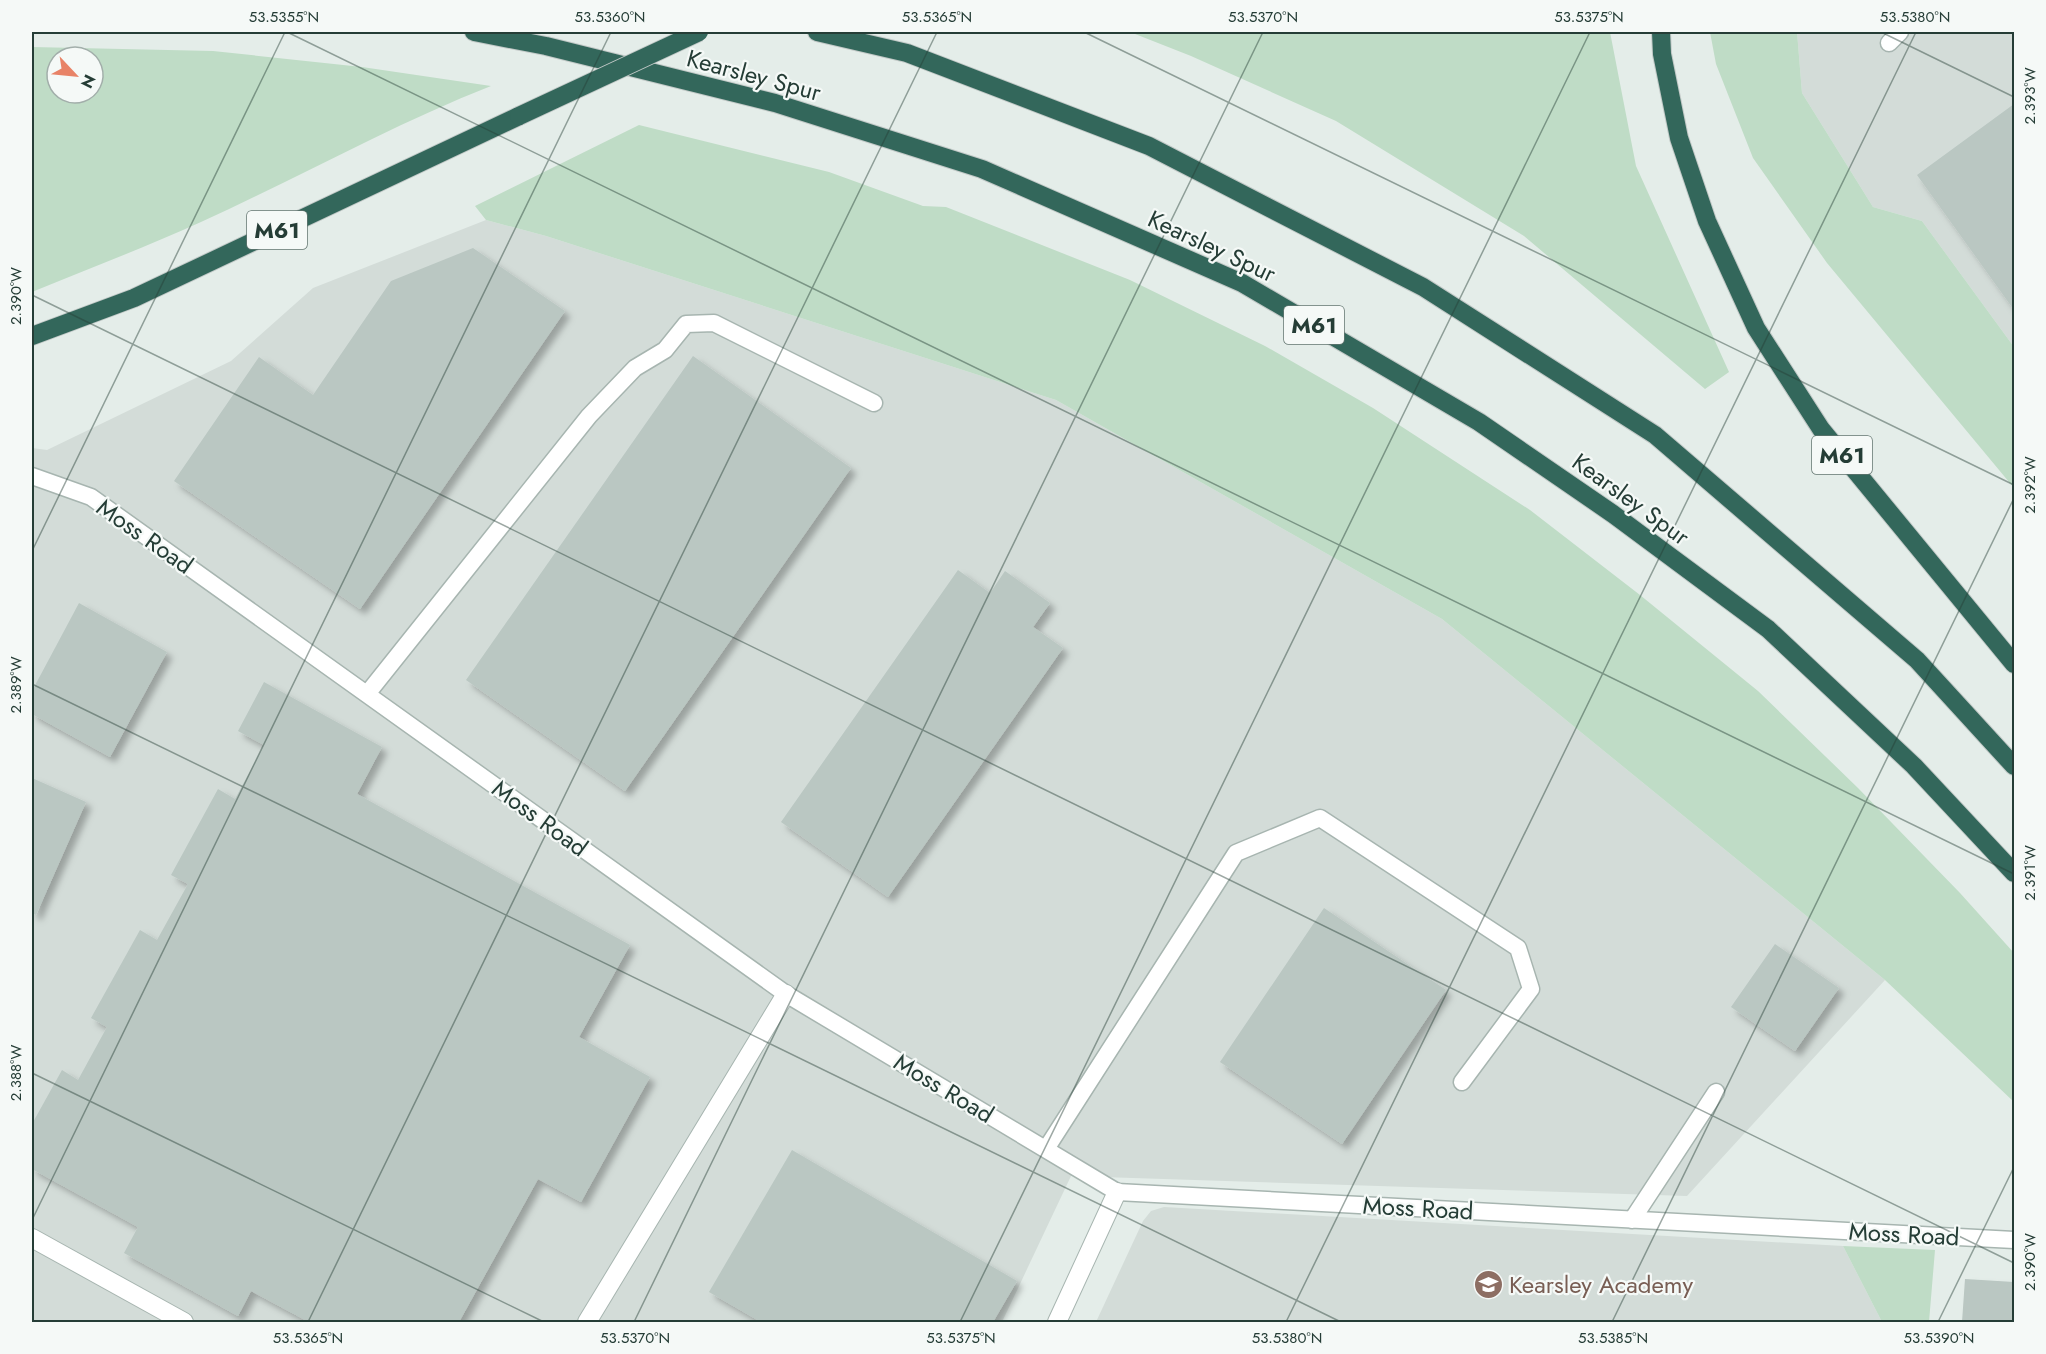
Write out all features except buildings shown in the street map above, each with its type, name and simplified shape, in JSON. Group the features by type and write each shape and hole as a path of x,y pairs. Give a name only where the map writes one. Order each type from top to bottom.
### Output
{"highway":[{"name":"Kearsley Spur","path":"474,32 546,46 775,103 971,166 1242,283 1479,422 1613,514 1768,629 1914,766 2014,873"},
{"name":"M61","path":"32,336 134,298 699,32"},
{"path":"817,32 907,53 1149,146 1423,288 1655,435 1917,660 2014,766"},
{"name":"M61","path":"1661,32 1662,54 1679,138 1707,221 1756,328 1821,429 2014,664"}],"street":[{"path":"587,1323 786,994"},
{"path":"1057,1323 1117,1192"},
{"path":"32,1238 184,1323"}],"lane":[{"path":"367,694 589,416 635,368 664,350 686,324 714,323 874,403"},
{"name":"Moss Road","path":"32,476 91,497 786,994 1117,1192 2014,1240"},
{"path":"1046,1149 1236,853 1320,818 1518,948 1531,989 1462,1082"},
{"path":"1632,1220 1716,1092"}],"shaded area":[{"path":"1797,32 2014,32 2014,347 1922,221 1873,207 1802,93"},
{"path":"486,220 546,236 1056,400 1442,619 1885,980 1687,1196 1071,1176 1002,1322 32,1322 32,448 47,450 231,361 313,288"},
{"name":"Kearsley Academy","path":"1164,1207 1843,1246 1882,1322 1096,1322 1143,1221 1151,1211"}],"green space":[{"path":"1130,32 1610,32 1636,166 1729,372 1705,389 1524,236 1336,121 1191,56"},
{"path":"1710,32 1797,32 1802,93 1873,207 1922,221 2014,347 2014,488 1827,263 1753,158 1716,64"},
{"path":"32,47 45,47 45,105 105,105 105,49 213,51 362,67 491,86 381,135 201,222 32,292"},
{"path":"639,125 829,172 923,206 946,207 1130,280 1265,346 1373,408 1530,510 1640,595 1758,691 1858,788 1960,893 2014,953 2014,1102 1885,980 1442,619 1056,400 546,236 486,220 475,206"},
{"path":"1843,1246 1935,1250 1929,1322 1882,1322"}],"place":[{"name":"Kearsley Academy","path":"1488,1284"}]}
